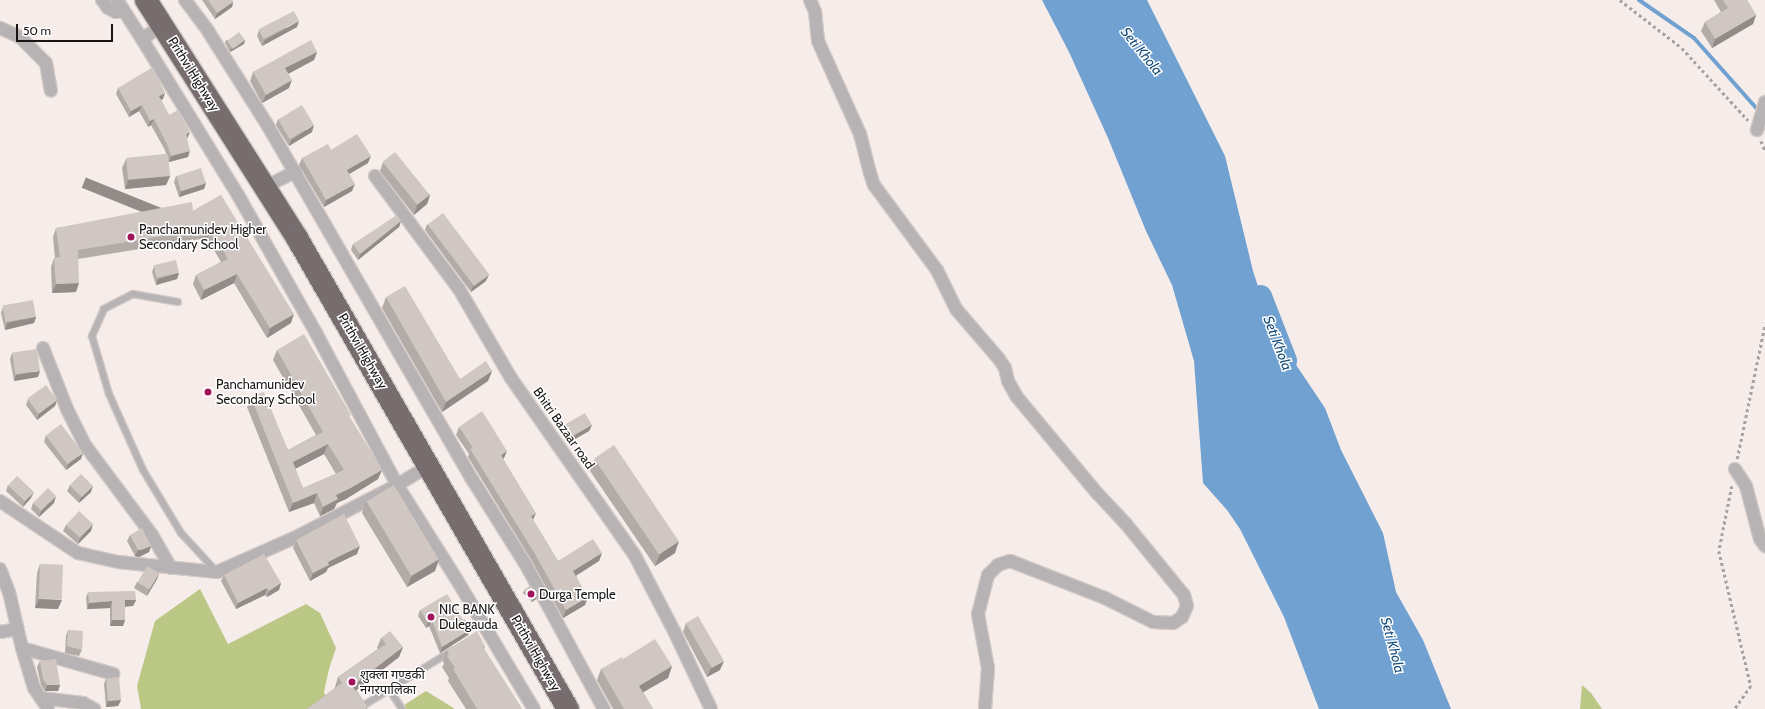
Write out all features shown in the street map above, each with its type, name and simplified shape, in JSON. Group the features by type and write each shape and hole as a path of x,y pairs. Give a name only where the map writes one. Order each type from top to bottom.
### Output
{"highway":[{"name":"Prithvi Highway","path":"146,0 297,238 568,709"}],"street":[{"path":"102,0 108,8 116,12 124,11"},
{"path":"117,0 238,195 316,333 397,485 483,631 534,709"},
{"path":"186,0 208,31 294,172 472,479 526,565 604,709"},
{"path":"810,0 814,12 818,41 860,134 874,185 937,270 956,309 999,359 1005,368 1008,381 1017,397 1097,493 1126,524 1184,595 1187,606 1182,617 1173,623 1153,622 1105,598 1010,561 998,565 988,575 978,614 988,668 985,709"},
{"path":"142,39 163,25"},
{"path":"0,28 20,37 46,63 51,91"},
{"path":"1757,130 1765,102"},
{"path":"265,187 294,172"},
{"name":"Bhitri Bazaar road","path":"375,176 459,289 511,378 634,554 674,631 710,709"},
{"path":"44,348 67,410 85,445 152,535 171,568"},
{"path":"0,501 78,553 118,562 217,572 294,538 397,485 429,466"},
{"path":"1736,469 1746,486 1760,539 1765,546"},
{"path":"0,569 10,592 22,648 34,688 48,709"},
{"path":"0,632 18,629"},
{"path":"22,648 113,674"},
{"path":"41,698 83,703 94,709"}],"lane":[{"path":"178,302 133,294 104,309 92,336 109,394 143,470 181,533 217,572"},
{"path":"366,704 460,645"},
{"path":"389,689 402,709"}],"path":[{"path":"1620,0 1682,48 1757,130 1765,150"},
{"path":"1735,709 1751,686 1719,551 1765,324"}],"green space":[{"path":"200,589 228,644 306,604 320,613 336,648 329,669 324,692 332,709 141,709 137,686 155,621"},
{"path":"1582,685 1591,693 1602,709 1580,709"},
{"path":"426,691 455,709 398,709"}],"water":[{"path":"1042,0 1147,0 1225,156 1253,271 1272,329 1325,408 1341,450 1383,533 1396,592 1423,640 1451,709 1319,709 1284,617 1240,529 1227,510 1203,483 1194,361 1172,285 1146,231 1108,138 1069,52"}],"building":[{"path":"208,0 232,0 233,2 217,13"},
{"path":"1723,0 1747,0 1756,15 1715,39 1705,22 1728,8"},
{"path":"294,11 299,21 263,39 258,29"},
{"path":"239,32 245,40 233,49 227,41"},
{"path":"311,40 317,52 285,68 292,80 266,95 253,72"},
{"path":"153,67 165,93 159,96 169,115 178,110 190,132 186,134 190,151 171,156 167,144 154,119 150,121 142,105 131,111 118,88"},
{"path":"302,105 314,125 290,139 278,119"},
{"path":"357,134 371,156 347,170 355,184 326,200 302,158 328,144 331,150"},
{"path":"395,152 430,195 417,205 383,162"},
{"path":"168,154 170,176 128,180 126,158"},
{"path":"201,168 206,183 181,191 176,176"},
{"path":"221,195 294,314 270,328 237,274 204,290 196,275 228,259 211,228 78,250 79,283 56,284 54,258 60,257 56,228 192,202 193,211"},
{"path":"443,213 489,274 474,286 428,224"},
{"path":"397,215 401,221 360,254 353,244"},
{"path":"176,260 179,273 157,278 154,265"},
{"path":"405,286 460,379 486,361 492,371 446,402 386,297"},
{"path":"33,300 36,317 5,322 2,305"},
{"path":"304,334 351,415 349,416 382,470 336,495 338,499 323,507 317,493 293,503 251,397 264,392 288,450 323,432 277,350","holes":["328,444 344,470 303,488 293,462"]},
{"path":"37,349 40,371 15,374 12,352"},
{"path":"46,385 57,400 39,414 27,399"},
{"path":"482,411 507,451 501,455 536,513 531,516 558,561 593,539 602,553 573,571 588,597 566,610 535,554 470,449 473,448 459,427"},
{"path":"585,413 592,425 571,437 564,425"},
{"path":"61,424 83,453 67,464 46,435"},
{"path":"614,445 679,541 659,555 594,458"},
{"path":"81,474 93,486 82,497 70,485"},
{"path":"17,476 34,492 25,501 8,486"},
{"path":"394,485 439,560 411,576 367,501"},
{"path":"48,488 56,496 41,511 33,503"},
{"path":"79,511 93,524 80,538 66,525"},
{"path":"344,514 360,546 328,562 329,565 313,573 296,540"},
{"path":"142,528 151,546 138,550 130,535"},
{"path":"264,554 281,583 269,591 267,588 238,603 224,575"},
{"path":"40,564 63,565 62,600 39,599"},
{"path":"147,566 159,573 150,589 138,582"},
{"path":"531,585 537,596 533,599 524,590"},
{"path":"135,591 136,600 125,600 125,620 112,620 112,601 89,603 88,592"},
{"path":"447,594 463,620 465,619 471,629 442,647 432,620 428,622 420,610"},
{"path":"698,616 724,661 712,668 686,623"},
{"path":"68,630 83,631 82,650 67,646"},
{"path":"390,631 403,647 352,686 368,707 365,709 307,709 342,683 338,677 386,644 381,638"},
{"path":"477,631 485,646 483,647 522,709 477,709 453,669 455,668 447,656 449,654 447,650"},
{"path":"655,639 672,666 639,686 653,709 624,709 601,669 622,657 623,659"},
{"path":"56,659 60,685 47,685 43,679 40,661"},
{"path":"119,677 121,700 108,701 106,678"}],"waterway":[{"path":"1639,0 1694,38 1757,109"},
{"name":"Seti Khola","path":"1260,296 1285,360"}],"place":[{"name":"Panchamunidev Higher Secondary School","path":"131,237"},
{"name":"Panchamunidev Secondary School","path":"208,392"},
{"name":"Durga Temple","path":"531,594"},
{"name":"NIC BANK Dulegauda","path":"431,617"},
{"name":"शुक्ला गण्डकी नगरपालिका","path":"352,682"}]}
